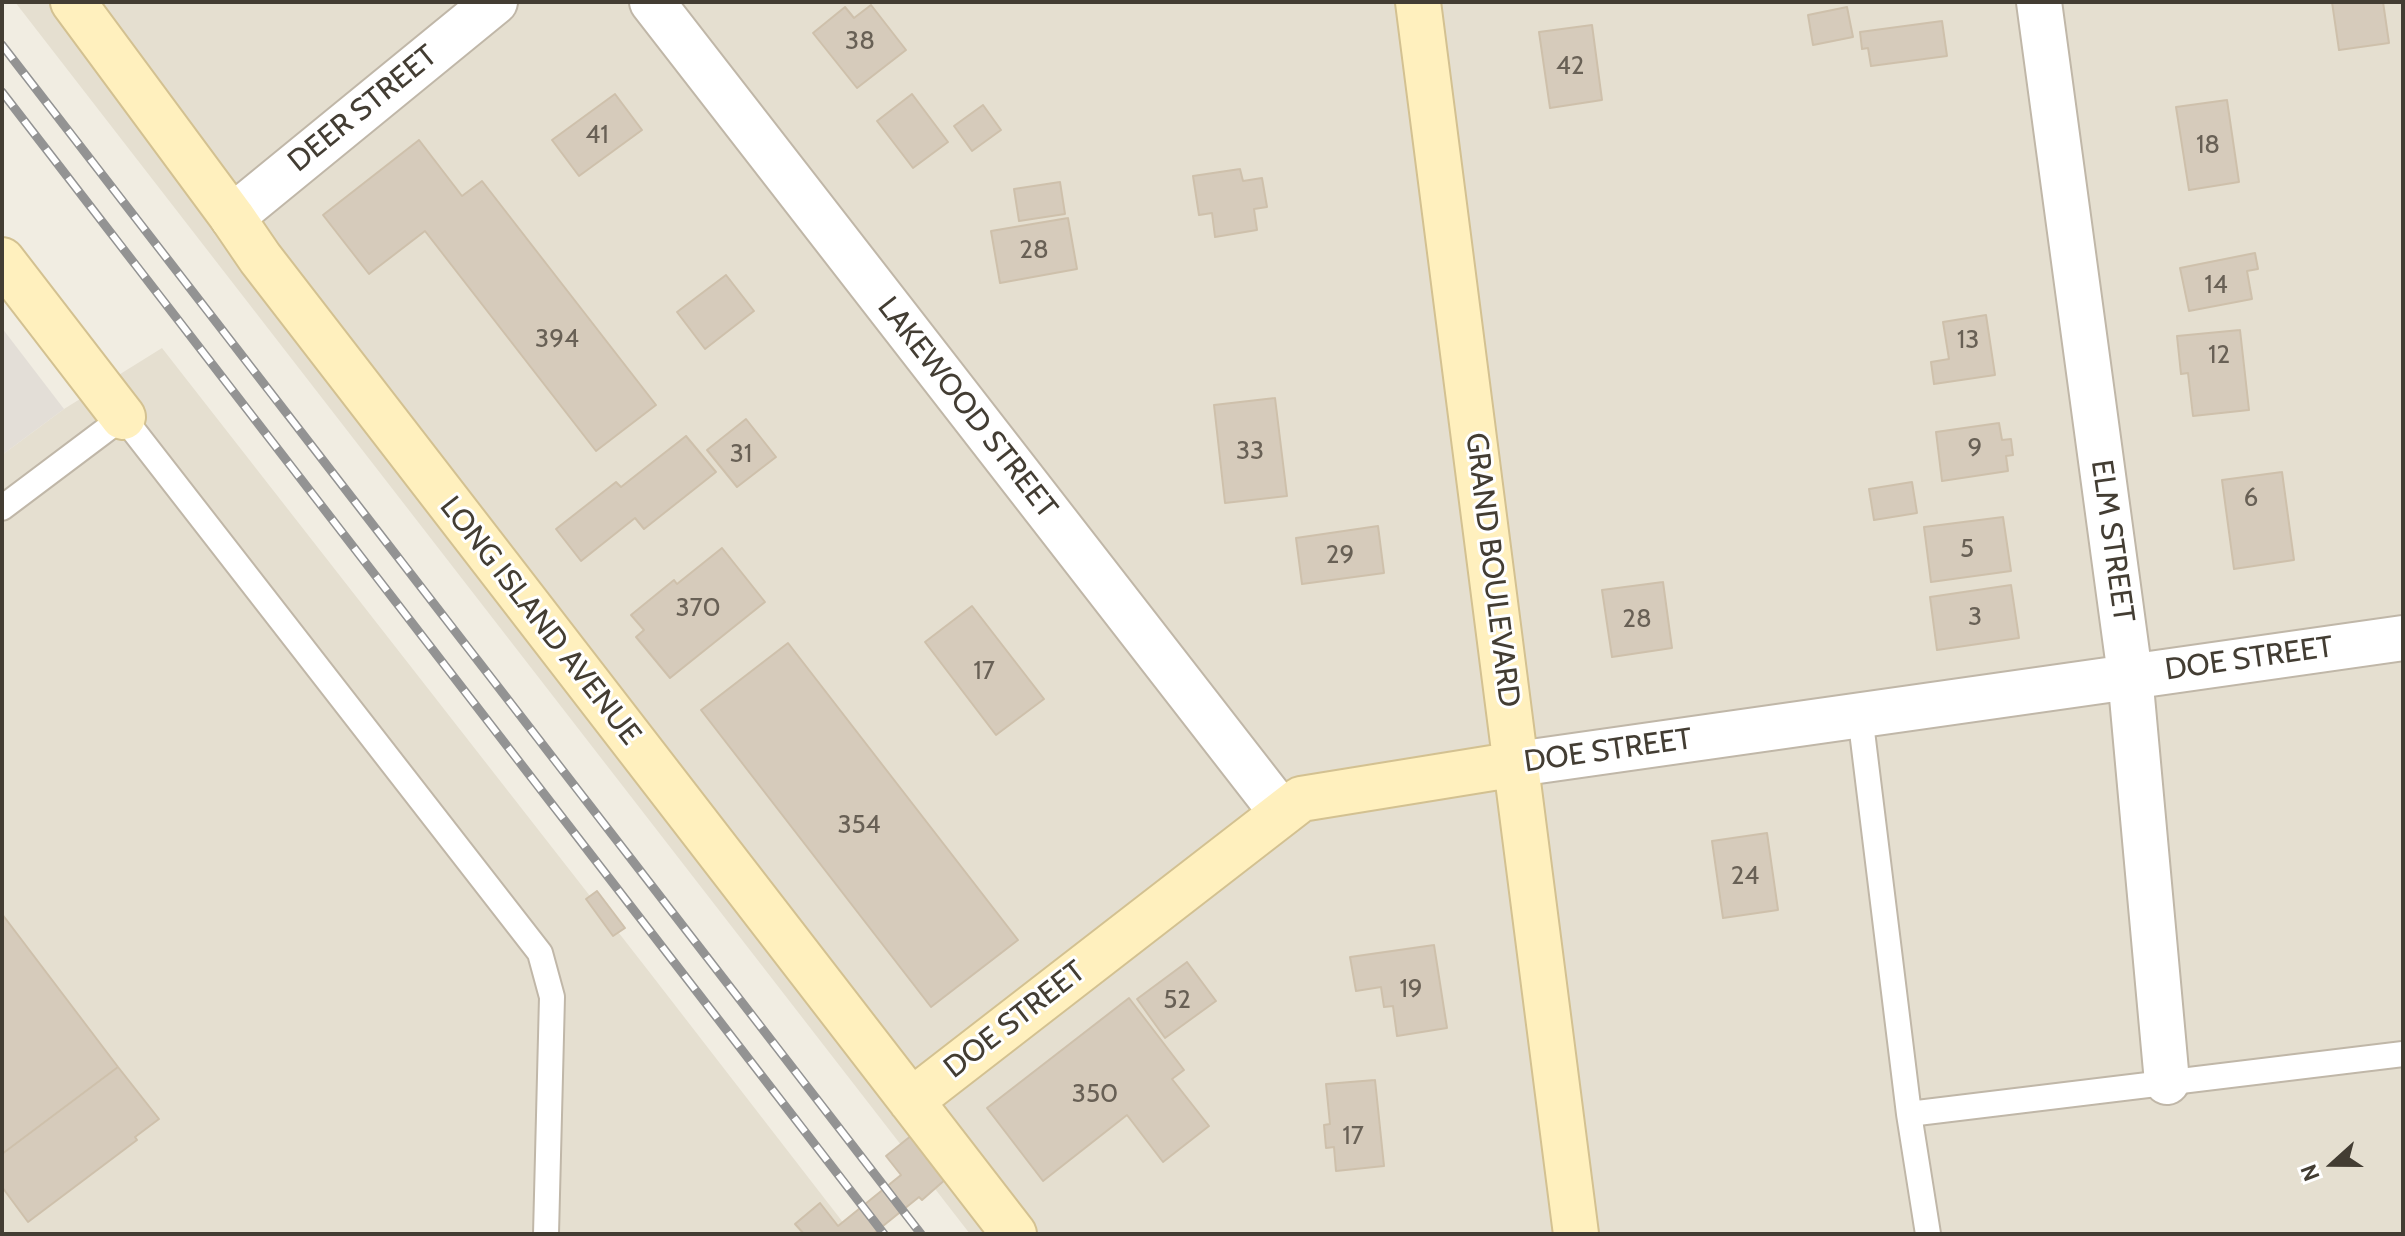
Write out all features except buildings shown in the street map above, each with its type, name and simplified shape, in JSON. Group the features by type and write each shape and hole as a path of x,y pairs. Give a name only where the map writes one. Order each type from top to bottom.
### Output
{"street":[{"name":"LONG ISLAND AVENUE","path":"73,2 279,283 1014,1234"},
{"name":"DEER STREET","path":"232,217 495,2"},
{"name":"LAKEWOOD STREET","path":"652,2 1282,813"},
{"name":"GRAND BOULEVARD","path":"1418,2 1576,1234"},
{"name":"ELM STREET","path":"2039,2 2130,675 2167,1082"},
{"path":"2,260 123,417"},
{"name":"DOE STREET","path":"911,1101 1301,799 1517,764 2403,638"}],"lane":[{"path":"2,508 123,417 540,953 552,997 546,1234"},
{"path":"1860,715 1909,1114 1928,1234"},
{"path":"1909,1114 2403,1054"}],"shaded area":[{"path":"15,2 2403,2 2403,1234 970,1234"},
{"path":"2,328 64,409 2,455"},
{"path":"162,348 852,1234 2,1234 2,455 64,409"}],"railway":[{"path":"2,45 921,1234"},
{"path":"2,92 884,1234"}]}
